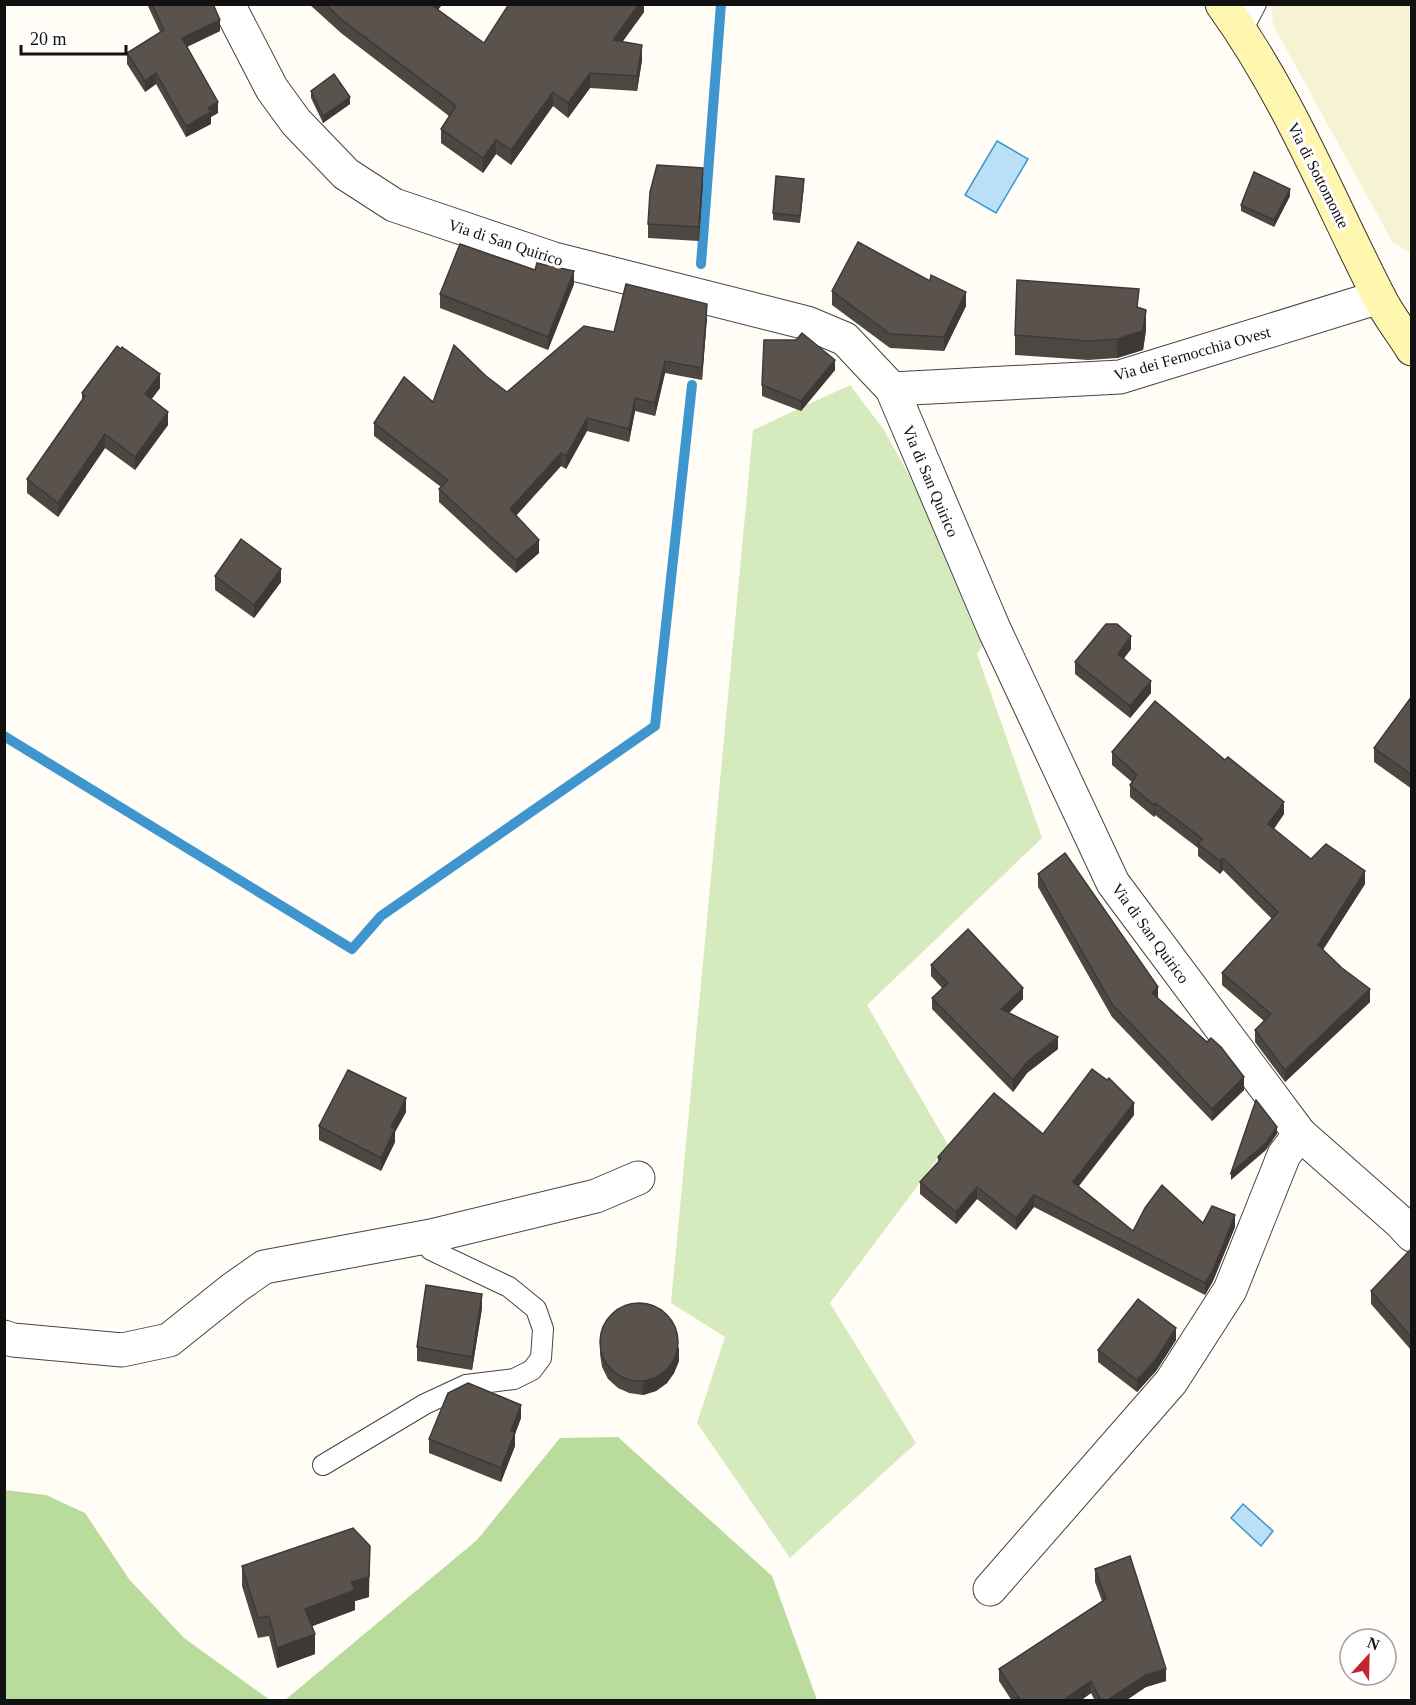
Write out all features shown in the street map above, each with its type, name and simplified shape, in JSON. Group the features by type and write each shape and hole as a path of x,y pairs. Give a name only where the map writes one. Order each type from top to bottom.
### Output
{"main road":[{"name":"Via di Sottomonte","path":"1222,4 1249,18 1265,70 1412,349"}],"street":[{"name":"Via di San Quirico","path":"228,4 272,89 296,122 346,174 394,205 554,259 807,323 845,339 892,389 994,630 1113,883 1300,1134 1408,1224"},
{"name":"Via dei Fernocchia Ovest","path":"892,389 1120,377 1394,315"},
{"path":"990,1589 1171,1382 1230,1290 1284,1155 1300,1134"},
{"path":"4,1337 13,1340 122,1350 169,1340 264,1267 431,1236 596,1196 638,1178"}],"lane":[{"path":"323,1465 425,1404 466,1385 514,1379 532,1370 541,1358 543,1329 536,1309 510,1287 431,1250 431,1236"}],"shaded area":[{"path":"1271,5 1411,5 1411,253 1393,243 1273,25"}],"green space":[{"path":"850,385 884,430 994,629 977,654 1042,838 867,1005 948,1145 830,1303 916,1443 790,1558 697,1423 725,1337 671,1303 753,430"},
{"path":"618,1437 772,1576 817,1700 285,1700 477,1540 560,1438"},
{"path":"5,1490 46,1495 85,1513 129,1579 184,1638 270,1700 5,1700"}],"water":[{"path":"997,141 1028,159 996,213 965,195"},
{"path":"1243,1504 1273,1531 1261,1546 1231,1518"}],"building":[{"path":"152,4 213,4 220,20 182,38 218,102 208,108 211,112 186,126 156,73 145,81 127,53 164,30"},
{"path":"325,4 430,4 484,43 509,4 639,4 613,40 642,45 637,76 590,73 568,103 553,92 511,150 496,140 483,158 441,129 456,106 341,19"},
{"path":"334,74 350,97 323,116 311,91"},
{"path":"657,165 703,168 699,227 648,224 650,192"},
{"path":"1254,172 1290,189 1274,220 1241,205"},
{"path":"776,176 804,179 800,216 773,213"},
{"path":"858,242 930,281 931,275 966,292 944,337 890,334 832,291"},
{"path":"460,244 535,270 537,263 574,271 548,337 440,294"},
{"path":"1017,280 1139,289 1137,307 1146,310 1143,331 1117,339 1088,341 1015,335"},
{"path":"626,284 707,304 702,368 665,361 655,403 635,398 629,429 587,418 566,456 561,453 510,509 539,540 516,560 439,489 448,480 374,423 404,377 433,402 454,345 486,376 507,392 584,326 614,332"},
{"path":"802,333 835,360 801,401 762,385 764,340 796,340"},
{"path":"117,346 121,349 122,347 160,374 145,394 168,412 135,457 105,434 58,503 27,479 85,396 82,393"},
{"path":"241,539 281,569 254,605 215,576"},
{"path":"1106,624 1117,624 1131,636 1118,654 1151,681 1130,706 1075,662"},
{"path":"1412,696 1412,775 1374,748"},
{"path":"1155,701 1225,760 1228,757 1284,802 1268,824 1311,859 1326,844 1365,871 1318,945 1342,968 1370,989 1285,1070 1255,1030 1271,1014 1222,973 1278,912 1223,858 1220,861 1198,844 1202,839 1130,785 1137,775 1112,752"},
{"path":"1065,853 1158,987 1152,993 1207,1042 1211,1038 1221,1047 1244,1077 1212,1109 1112,1004 1038,874"},
{"path":"968,929 1023,988 1001,1009 1058,1037 1027,1062 1013,1080 932,998 948,983 931,965"},
{"path":"1092,1069 1107,1080 1109,1078 1134,1103 1073,1182 1133,1231 1145,1208 1162,1185 1203,1223 1212,1206 1235,1215 1213,1270 1205,1283 1034,1195 1016,1218 977,1187 956,1212 920,1182 941,1159 938,1157 994,1093 1043,1134"},
{"path":"348,1070 406,1098 391,1127 395,1129 381,1158 319,1126"},
{"path":"1256,1100 1277,1127 1266,1143 1231,1173"},
{"path":"1410,1250 1412,1252 1412,1337 1371,1291"},
{"path":"426,1285 482,1294 472,1357 417,1347"},
{"path":"1138,1299 1176,1328 1156,1359 1137,1380 1098,1350"},
{"path":"639,1303 654,1306 667,1314 675,1327 678,1342 675,1357 667,1370 654,1378 639,1381 624,1378 611,1370 603,1357 600,1342 603,1327 611,1314 624,1306"},
{"path":"468,1383 521,1405 511,1431 515,1432 501,1468 429,1439 448,1393"},
{"path":"353,1528 370,1546 369,1577 351,1582 355,1590 305,1609 315,1634 277,1648 269,1616 258,1618 242,1566"},
{"path":"1130,1556 1166,1669 1146,1675 1106,1701 1101,1701 1091,1681 1062,1701 1021,1701 999,1669 1106,1599 1095,1569"}],"waterway":[{"path":"701,264 721,4"},
{"path":"4,736 352,949 381,916 655,726 692,385"}]}
